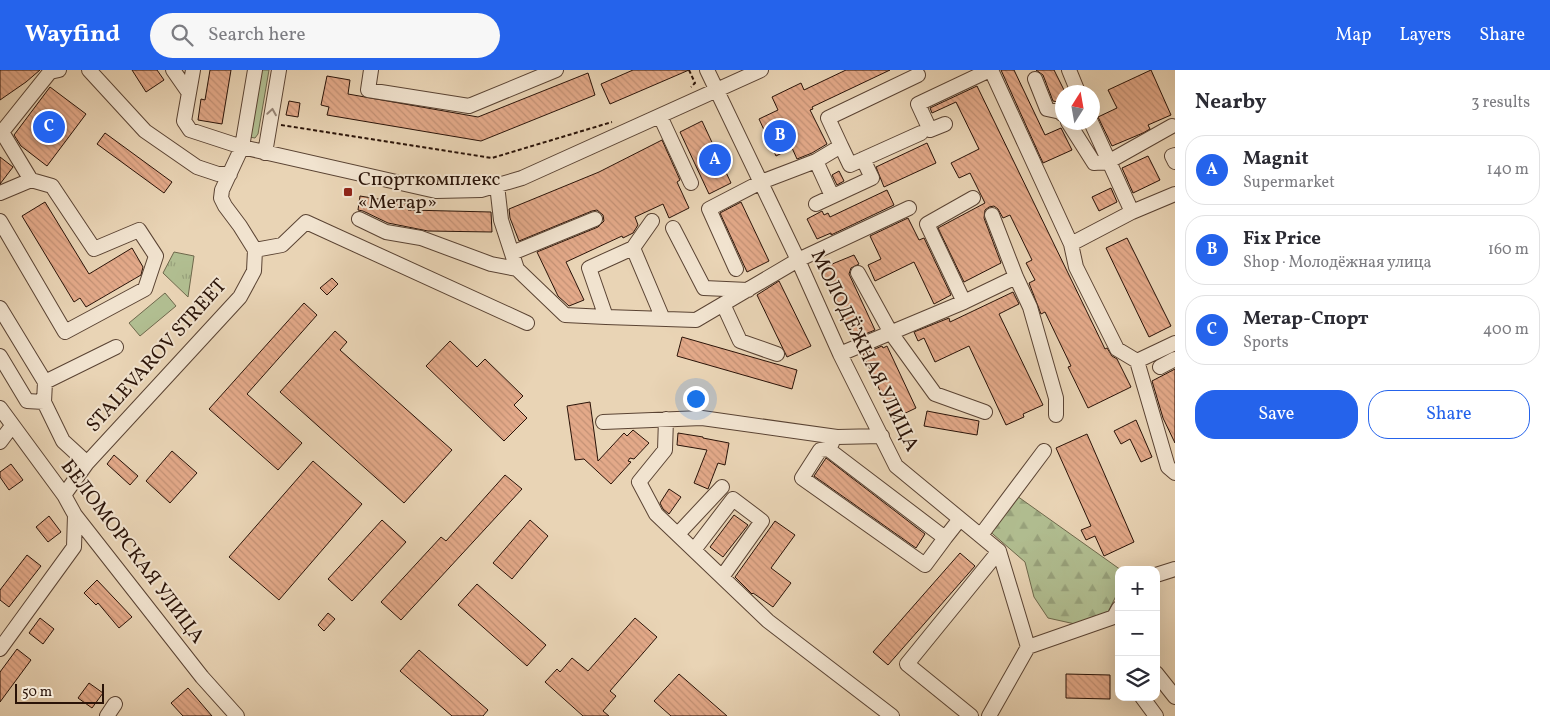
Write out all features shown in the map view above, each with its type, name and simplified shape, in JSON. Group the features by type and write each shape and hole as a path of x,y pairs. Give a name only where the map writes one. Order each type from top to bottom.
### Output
{"street":[{"path":"31,180 1,131 50,72 56,70"},
{"path":"89,70 145,131 197,167 218,174 230,174"},
{"path":"174,70 189,93"},
{"path":"193,70 184,121 190,130 265,153 436,191 481,190 522,178 761,70"},
{"path":"255,70 242,147 222,190 225,206 255,250 282,245 306,222 527,323"},
{"path":"265,153 279,70"},
{"path":"371,70 368,90 469,106 556,70"},
{"name":"МОЛОДЁЖНАЯ УЛИЦА","path":"707,70 798,260 840,354 896,466 999,551"},
{"path":"945,124 930,130 918,104 990,70 1071,244 1076,267 1117,349 1137,361 1168,466 1175,473"},
{"path":"1069,70 1075,85"},
{"path":"918,75 828,118 850,165 920,133"},
{"path":"1035,78 1048,109 1055,111"},
{"path":"660,116 691,183"},
{"path":"1073,130 1094,162 1108,162 1172,126"},
{"path":"1094,130 1132,212"},
{"path":"736,270 709,209 761,182 816,161 841,146"},
{"path":"1175,154 1172,156 1175,162"},
{"path":"816,204 872,178 863,159"},
{"path":"816,161 832,196"},
{"path":"0,193 31,180 52,186 94,250 140,230 156,256 145,289 65,332 0,221"},
{"path":"497,185 501,220 517,269 565,316 696,320 798,260 909,208"},
{"path":"1071,244 1132,212 1175,194"},
{"path":"964,302 927,224 972,198"},
{"path":"992,215 1030,307 1056,398 1056,415"},
{"path":"359,219 386,232 421,238 491,264 517,269"},
{"path":"512,253 595,219"},
{"path":"606,317 589,268 633,248 652,221"},
{"path":"673,228 704,288 748,290"},
{"path":"633,248 663,319"},
{"name":"STALEVAROV STREET","path":"64,495 87,463 240,297 254,271 255,250"},
{"path":"858,272 891,333 935,394 985,412"},
{"path":"840,354 964,302 1016,277"},
{"path":"723,304 740,341 777,354"},
{"path":"0,308 45,382 44,402 63,441 87,463"},
{"path":"1137,361 1175,343"},
{"path":"45,382 116,347"},
{"path":"0,356 28,401 44,402"},
{"path":"1160,367 1175,359"},
{"name":"БЕЛОМОРСКАЯ УЛИЦА","path":"0,408 64,495 76,515 202,677 237,716"},
{"path":"603,422 702,418 837,437 882,436"},
{"path":"666,419 665,450 639,482 656,514 768,622 892,716"},
{"path":"0,442 12,426"},
{"path":"828,449 837,437"},
{"path":"945,538 828,449 820,450 802,478 925,565 960,519"},
{"path":"981,536 1044,451"},
{"path":"678,534 722,488"},
{"path":"694,550 732,499 762,521 722,577"},
{"path":"0,649 74,547 76,515"},
{"path":"999,551 1028,647"},
{"path":"971,716 907,664 999,551"},
{"path":"1160,574 1175,569"},
{"path":"989,716 1028,647 1115,617"},
{"path":"1160,678 1175,697"},
{"path":"1145,701 1156,716"},
{"path":"107,716 115,704"}],"path":[{"path":"689,70 695,83 689,89"},
{"path":"274,124 492,158 614,122"}],"green space":[{"path":"258,70 269,70 258,134 255,138 249,137"},
{"path":"174,252 194,256 188,297 163,273"},
{"path":"165,293 176,306 140,336 129,323"},
{"path":"1017,496 1115,566 1115,598 1105,618 1084,626 1048,618 1034,597 1025,562 986,528"}],"building":[{"path":"0,70 40,70 0,100"},
{"path":"132,70 157,70 164,80 146,92"},
{"path":"210,70 231,70 222,124 198,120 201,99 205,100"},
{"path":"633,70 689,70 610,104 601,84"},
{"path":"846,70 890,70 812,107 813,109 810,110 827,144 797,159 792,148 776,156 759,119 778,110 772,97 801,83 804,90"},
{"path":"1001,70 1014,70 1045,135 1056,130 1062,130 1072,150 1043,163"},
{"path":"1036,70 1054,70 1062,85 1055,85 1055,101 1053,101 1043,75"},
{"path":"1151,70 1171,115 1148,125 1150,129 1143,133 1112,146 1100,121 1100,116 1117,108 1108,90"},
{"path":"588,73 595,95 481,141 327,115 329,107 321,105 327,76 350,80 348,94 478,117"},
{"path":"977,86 1105,349 1107,348 1112,356 1117,359 1131,387 1088,408 1068,367 1071,366 1045,312 1041,314 1029,283 1035,280 1026,263 1032,260 1010,215 1003,218 994,206 985,210 984,218 1001,263 964,282 938,228 985,203 970,173 959,178 951,163 979,149 956,102 932,113 930,108"},
{"path":"50,87 86,114 47,166 21,146 14,135"},
{"path":"289,101 300,103 298,117 286,115"},
{"path":"702,121 731,183 709,194 680,132"},
{"path":"105,133 172,182 164,193 97,144"},
{"path":"662,140 680,180 677,182 689,208 669,218 663,204 635,217 638,225 633,233 623,238 622,236 566,262 584,300 569,306 558,296 537,252 598,227 604,221 603,215 597,210 592,211 519,241 510,218 509,209 599,172"},
{"path":"927,143 936,163 884,187 876,167"},
{"path":"1148,156 1160,180 1133,193 1122,168"},
{"path":"0,157 13,167 0,184"},
{"path":"839,171 844,181 837,185 832,175"},
{"path":"1111,188 1117,202 1099,211 1092,197"},
{"path":"887,190 894,205 831,235 831,233 817,239 807,219 822,211 824,215 828,213 830,217"},
{"path":"360,196 409,204 408,210 491,212 492,232 428,231 388,223 358,210"},
{"path":"45,202 89,274 132,248 143,267 141,275 86,307 80,298 74,302 22,216"},
{"path":"741,202 769,261 747,272 720,213"},
{"path":"908,218 919,240 924,238 951,295 934,304 914,262 875,281 868,265 881,259 870,236"},
{"path":"1127,238 1171,326 1149,337 1106,248"},
{"path":"854,255 859,264 851,268 849,274 875,330 853,339 820,269"},
{"path":"332,278 338,284 327,295 320,288"},
{"path":"779,281 811,346 787,357 757,295"},
{"path":"1013,292 1019,304 999,314 1043,405 1023,414 1024,417 1006,425 969,346 935,362 924,338 918,341 914,332 949,318 950,322"},
{"path":"304,303 317,315 247,394 302,443 278,470 209,409"},
{"path":"335,331 347,342 340,350 452,450 404,503 280,392"},
{"path":"682,337 797,370 792,389 677,356"},
{"path":"450,341 477,367 485,359 523,396 514,405 527,418 504,441 426,366"},
{"path":"882,346 883,348 887,346 916,408 893,419 863,354"},
{"path":"1175,369 1175,443 1163,418 1152,381"},
{"path":"590,402 598,461 624,433 627,436 633,430 649,443 634,459 630,458 628,461 631,462 611,484 584,459 575,460 567,406"},
{"path":"927,411 979,421 977,435 924,426"},
{"path":"1136,420 1152,457 1141,462 1130,439 1121,444 1114,431"},
{"path":"678,433 729,443 725,465 718,463 708,489 694,483 707,450 677,445"},
{"path":"1087,434 1134,542 1104,556 1095,536 1086,540 1081,530 1091,526 1056,448"},
{"path":"172,451 197,473 170,503 146,481"},
{"path":"114,455 138,476 130,485 107,464"},
{"path":"826,458 925,534 916,548 814,476"},
{"path":"313,461 362,504 279,600 229,557"},
{"path":"11,464 23,480 9,490 0,477 0,472"},
{"path":"505,475 522,489 401,620 381,602 441,537 446,541"},
{"path":"669,489 681,497 669,514 660,503"},
{"path":"734,515 748,525 723,557 710,547"},
{"path":"49,516 61,532 48,542 36,527"},
{"path":"382,520 406,542 352,601 328,579"},
{"path":"530,520 548,536 512,579 493,563"},
{"path":"775,521 795,535 771,568 791,583 773,607 752,594 735,577"},
{"path":"960,553 975,566 888,665 873,652"},
{"path":"27,555 41,566 9,607 0,600 0,590"},
{"path":"97,580 132,617 119,628 98,603 96,605 84,593"},
{"path":"477,584 546,645 527,666 458,605"},
{"path":"328,613 335,619 324,631 318,625"},
{"path":"40,618 54,629 43,644 29,633"},
{"path":"635,618 657,637 610,691 616,696 603,711 609,716 583,716 545,682 557,669 560,672 572,658 588,671"},
{"path":"17,649 31,660 0,702 0,672"},
{"path":"419,650 488,710 483,716 452,716 400,671"},
{"path":"679,674 727,716 671,716 654,701"},
{"path":"1066,674 1110,675 1110,699 1066,698"},
{"path":"89,683 103,693 92,708 78,698"},
{"path":"188,688 212,716 183,716 171,703"}],"place":[{"name":"Метар-Спорт","path":"49,127"},
{"name":"Fix Price","path":"780,136"},
{"name":"Magnit","path":"715,160"},
{"name":"Спорткомплекс «Метар»","path":"348,192"}]}
